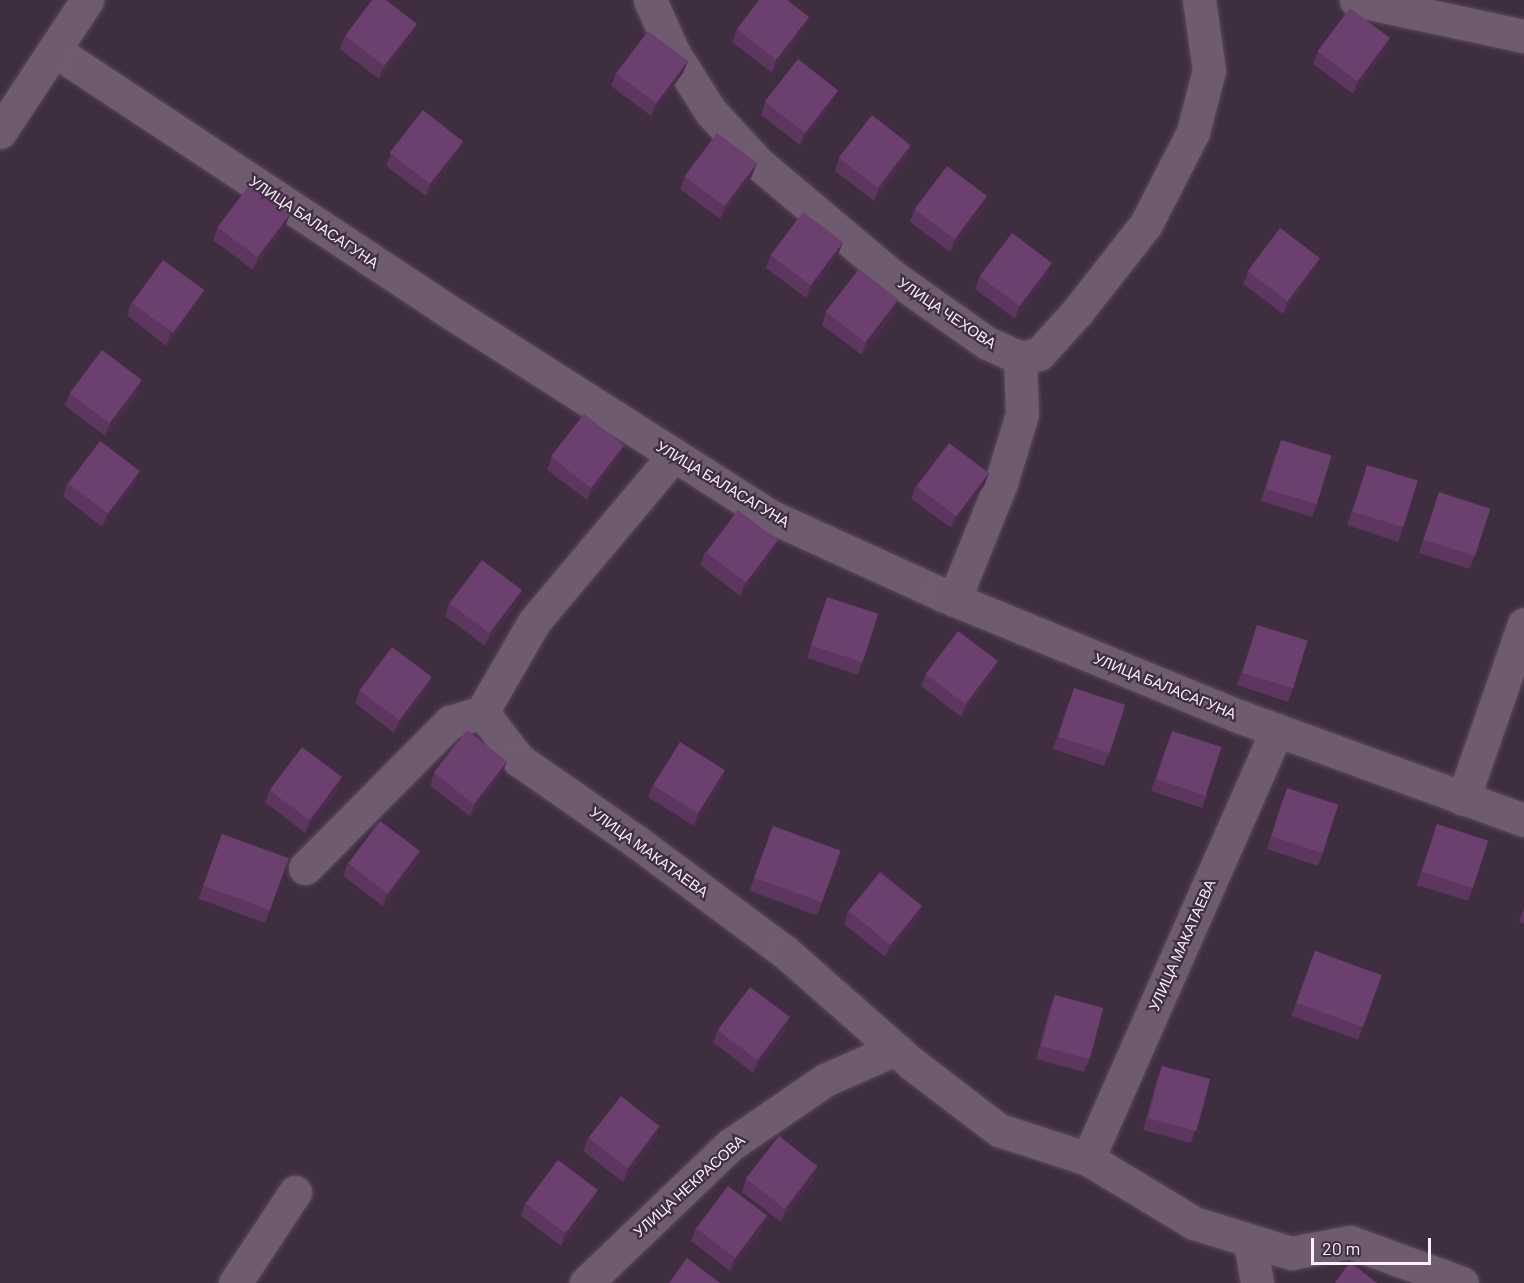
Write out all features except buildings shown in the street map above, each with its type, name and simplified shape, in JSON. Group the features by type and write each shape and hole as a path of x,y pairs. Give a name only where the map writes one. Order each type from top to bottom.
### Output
{"street":[{"path":"0,132 87,0"},
{"name":"УЛИЦА ЧЕХОВА","path":"650,0 673,52 711,112 758,163 892,276 987,343 1020,358"},
{"path":"954,600 1001,483 1022,414 1020,358 1039,354 1077,312 1146,224 1193,132 1209,70 1199,0"},
{"path":"1356,0 1524,36"},
{"name":"УЛИЦА БАЛАСАГУНА","path":"54,50 442,307 772,517 954,600 1277,730 1524,820"},
{"path":"305,868 450,722 482,712 534,622 674,455"},
{"path":"1463,799 1524,624"},
{"name":"УЛИЦА МАКАТАЕВА","path":"482,712 519,760 637,842 784,951 895,1049 999,1130 1088,1159 1194,1223 1291,1253 1350,1242 1462,1283"},
{"name":"УЛИЦА МАКАТАЕВА","path":"1088,1159 1277,730"},
{"name":"УЛИЦА НЕКРАСОВА","path":"586,1283 730,1145 825,1080 895,1049"},
{"path":"235,1283 295,1192"},
{"path":"1250,1241 1257,1283"}]}
